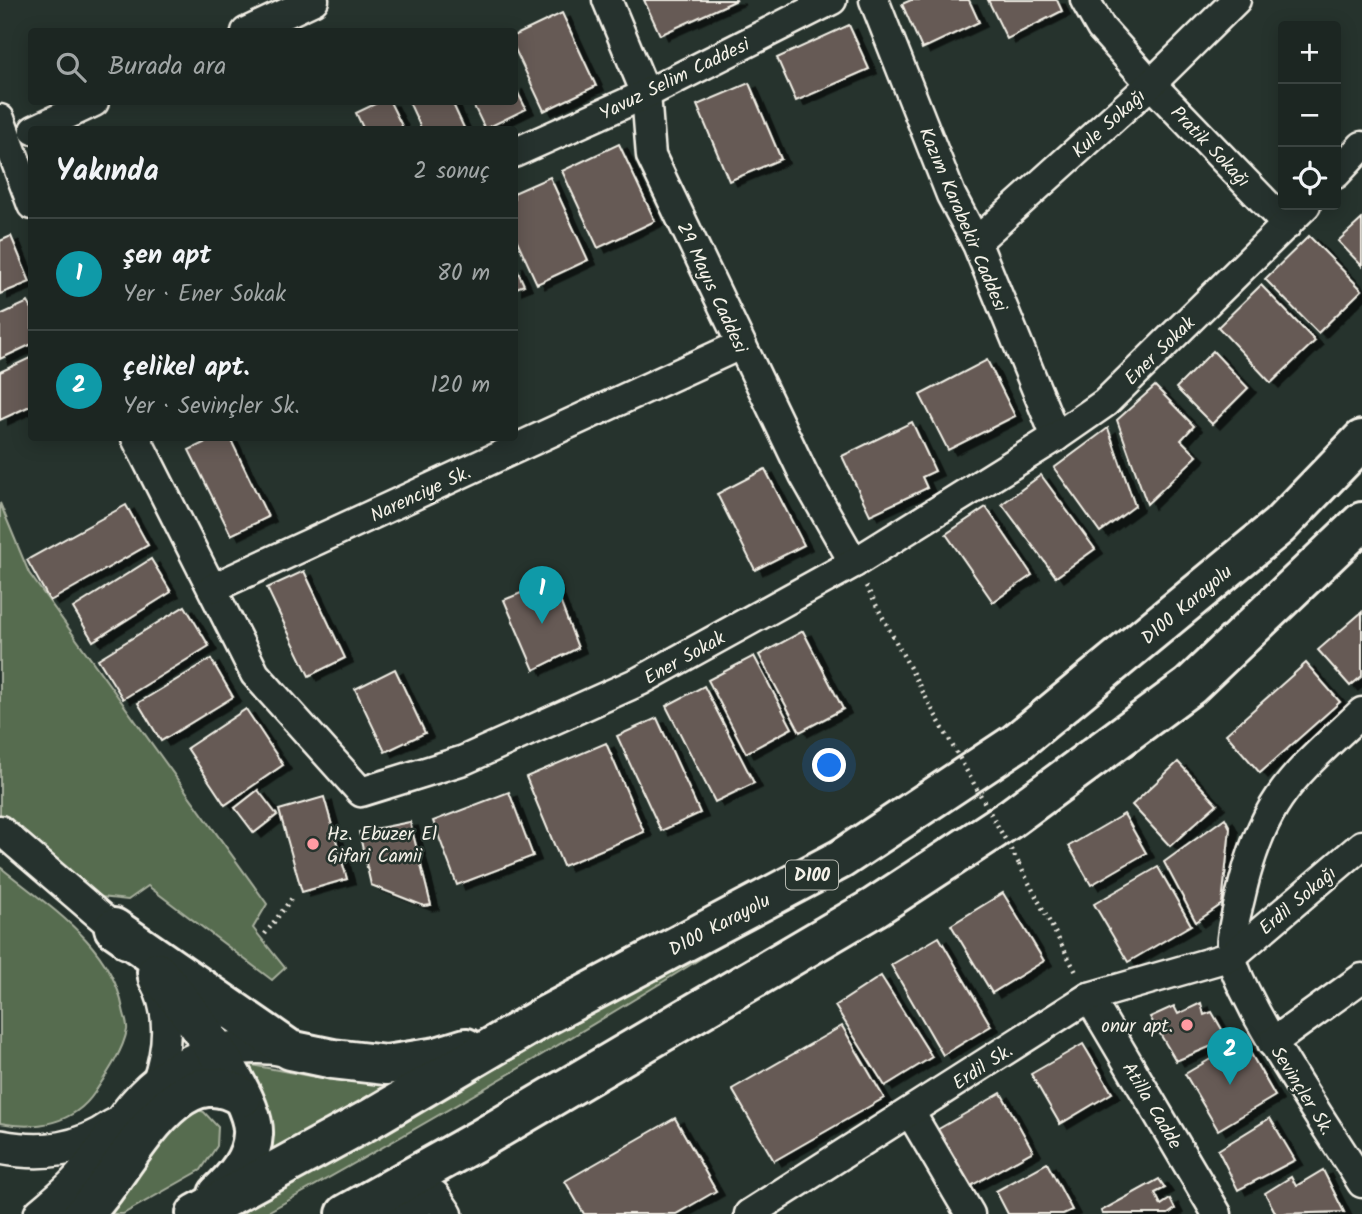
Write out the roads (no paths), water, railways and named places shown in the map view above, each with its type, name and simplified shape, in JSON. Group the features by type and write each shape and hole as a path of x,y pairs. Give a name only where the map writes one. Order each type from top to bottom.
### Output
{"highway":[{"name":"D100 Karayolu","path":"196,1214 370,1119 543,1017 841,859 1016,743 1279,526 1362,440"},
{"path":"346,1214 482,1138 875,907 1011,818 1190,686 1362,522"},
{"path":"114,928 289,1050 362,1063 406,1062 467,1048 543,1017"},
{"path":"114,928 171,989 215,1052 250,1111 254,1132 251,1150 230,1182 208,1202 188,1214"},
{"path":"83,1214 157,1118 176,1099 207,1086 219,1085 242,1097"}],"street":[{"path":"254,28 314,0"},
{"name":"29 Mayıs Caddesi","path":"607,0 646,94 651,156 804,475 854,563"},
{"name":"Yavuz Selim Caddesi","path":"518,151 646,94 832,0"},
{"name":"Kazım Karabekir Caddesi","path":"874,0 951,195 976,242 1056,437"},
{"name":"Pratik Sokağı","path":"1084,0 1101,28 1151,84 1287,225"},
{"name":"Kule Sokağı","path":"976,242 1151,84 1236,0"},
{"path":"29,126 86,105"},
{"path":"18,130 28,184"},
{"path":"1341,169 1362,146"},
{"name":"Ener Sokak","path":"138,441 255,674 361,792 464,760 640,681 854,563 1056,437 1105,403 1301,210"},
{"name":"Narenciye Sk.","path":"213,588 740,345"},
{"path":"1232,956 1236,916 1250,857 1265,816 1296,774 1362,712"},
{"path":"0,830 114,928 153,979 165,1008 166,1040 156,1084"},
{"name":"Erdil Sokağı","path":"1232,956 1362,845"},
{"name":"Erdil Sk.","path":"749,1214 1089,997 1232,956"},
{"name":"Sevinçler Sk.","path":"1232,956 1244,989 1272,1043 1362,1183"},
{"path":"1272,1043 1362,978"},
{"name":"Atilla Cadde","path":"1089,997 1217,1214"},
{"path":"41,1214 80,1179 125,1118 156,1084 175,1070 215,1052 255,1045 289,1050"},
{"path":"910,1112 970,1214"},
{"path":"0,1147 29,1152 60,1150 94,1138 125,1118"},
{"path":"399,1214 435,1195 448,1214"}],"place":[{"name":"şen apt","path":"542,624"},
{"name":"Hz. Ebuzer El Gifari Camii","path":"313,844"},
{"name":"onur apt.","path":"1187,1025"},
{"name":"çelikel apt.","path":"1230,1085"}]}
